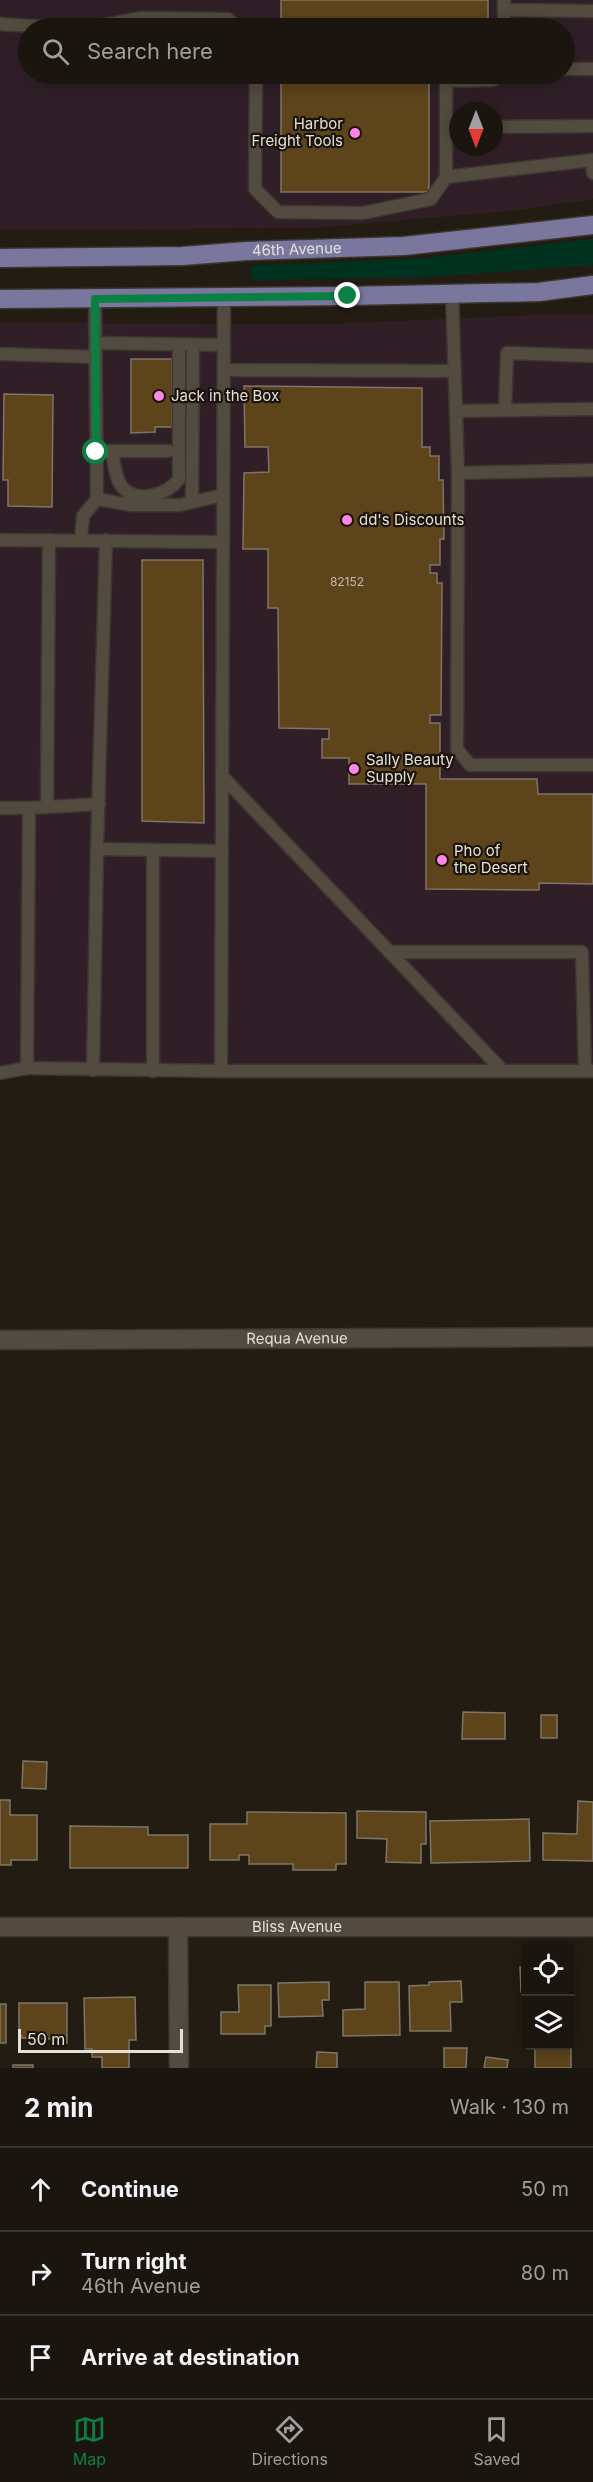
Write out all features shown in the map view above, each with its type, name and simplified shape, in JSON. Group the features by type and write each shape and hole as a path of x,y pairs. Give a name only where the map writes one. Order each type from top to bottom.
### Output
{"main road":[{"name":"46th Avenue","path":"0,258 182,256 247,251 404,246 593,225"},
{"path":"0,299 539,292 593,285"}],"street":[{"name":"Requa Avenue","path":"0,1340 593,1337"},
{"name":"Bliss Avenue","path":"0,1927 593,1927"},
{"path":"178,1927 179,2068"}],"lane":[{"path":"504,5 593,10"},
{"path":"0,24 18,25"},
{"path":"575,69 593,69"},
{"path":"256,84 255,189 278,213 363,213 431,199 446,177 449,152"},
{"path":"446,84 449,104"},
{"path":"503,128 593,126"},
{"path":"446,177 592,159 593,173"},
{"path":"452,293 458,473 457,749 470,765 593,765"},
{"path":"221,1071 224,297"},
{"path":"81,540 83,516 97,499 95,299"},
{"path":"0,354 179,345 224,345"},
{"path":"112,451 117,474 124,488 136,495 159,495 172,489 179,479 179,345"},
{"path":"192,502 193,345"},
{"path":"505,410 507,353 593,356"},
{"path":"224,370 455,371"},
{"path":"456,411 593,409"},
{"path":"96,452 168,451"},
{"path":"458,473 593,470"},
{"path":"97,499 130,506 180,505 223,495"},
{"path":"0,540 223,542"},
{"path":"47,806 49,540"},
{"path":"93,1070 106,540"},
{"path":"222,776 502,1071"},
{"path":"0,808 99,804"},
{"path":"27,1068 29,808"},
{"path":"97,849 222,851"},
{"path":"153,850 153,1071"},
{"path":"0,1073 27,1068 153,1071 589,1071 582,952 389,952"}],"shaded area":[{"path":"0,0 593,0 593,199 509,211 314,228 0,230"},
{"path":"534,315 593,315 593,1065 0,1070 0,323 331,324"}],"green space":[{"path":"593,239 593,265 426,277 253,280 249,266 426,258"}],"building":[{"path":"281,0 488,0 488,18 281,18"},
{"name":"Harbor Freight Tools","path":"281,84 429,84 429,192 281,192"},
{"path":"131,359 172,359 172,427 155,427 155,432 131,433"},
{"path":"244,386 422,388 422,447 430,447 430,456 439,456 439,480 443,480 444,539 440,539 440,565 430,565 430,573 437,573 437,583 442,583 441,715 430,715 430,723 440,723 440,779 537,779 538,794 593,794 593,884 539,883 539,890 426,889 426,784 349,784 349,758 322,758 322,739 329,739 329,729 279,728 278,608 268,608 268,549 243,549 244,473 269,472 268,447 245,447"},
{"path":"4,394 53,395 52,507 8,506 8,480 3,480"},
{"path":"142,560 203,560 204,823 142,821"},
{"path":"463,1712 505,1713 505,1739 462,1739"},
{"path":"541,1715 557,1715 557,1738 541,1738"},
{"path":"23,1761 47,1762 46,1789 22,1788"},
{"path":"0,1800 10,1800 10,1815 37,1815 37,1860 11,1860 11,1865 0,1865"},
{"path":"578,1801 593,1802 593,1861 543,1860 543,1833 577,1834"},
{"path":"357,1811 426,1812 426,1844 421,1844 421,1863 386,1862 387,1839 357,1838"},
{"path":"247,1812 346,1813 346,1864 336,1864 336,1870 293,1870 293,1864 249,1864 249,1855 239,1855 239,1860 210,1860 210,1824 247,1824"},
{"path":"529,1819 530,1861 431,1863 430,1821"},
{"path":"70,1826 148,1827 148,1835 188,1835 188,1868 70,1868"},
{"path":"461,1981 462,2002 450,2002 451,2031 410,2031 409,1986 429,1985 429,1982"},
{"path":"329,1982 329,2000 322,2000 323,2016 279,2017 278,1983"},
{"path":"365,1982 399,1982 400,2035 343,2036 343,2010 365,2009"},
{"path":"238,1985 271,1985 271,2026 265,2026 265,2034 221,2034 221,2012 239,2012"},
{"path":"135,1997 136,2040 129,2040 129,2068 102,2068 102,2057 92,2057 92,2049 85,2049 84,1998"},
{"path":"19,2003 67,2003 67,2043 53,2043 53,2039 19,2036"},
{"path":"0,2004 6,2004 6,2043 0,2043"},
{"path":"444,2048 467,2048 466,2068 444,2068"},
{"path":"535,2050 571,2050 571,2068 535,2068"},
{"path":"317,2052 337,2053 337,2068 316,2068"},
{"path":"486,2057 508,2060 507,2068 484,2068"},
{"path":"13,2065 33,2065 33,2068 13,2068"}],"place":[{"name":"Harbor Freight Tools","path":"355,133"},
{"name":"Jack in the Box","path":"159,396"},
{"name":"dd's Discounts","path":"347,520"},
{"name":"Sally Beauty Supply","path":"354,769"},
{"name":"Pho of the Desert","path":"442,860"}],"route":[{"path":"96,452 95,299 348,296"}]}
